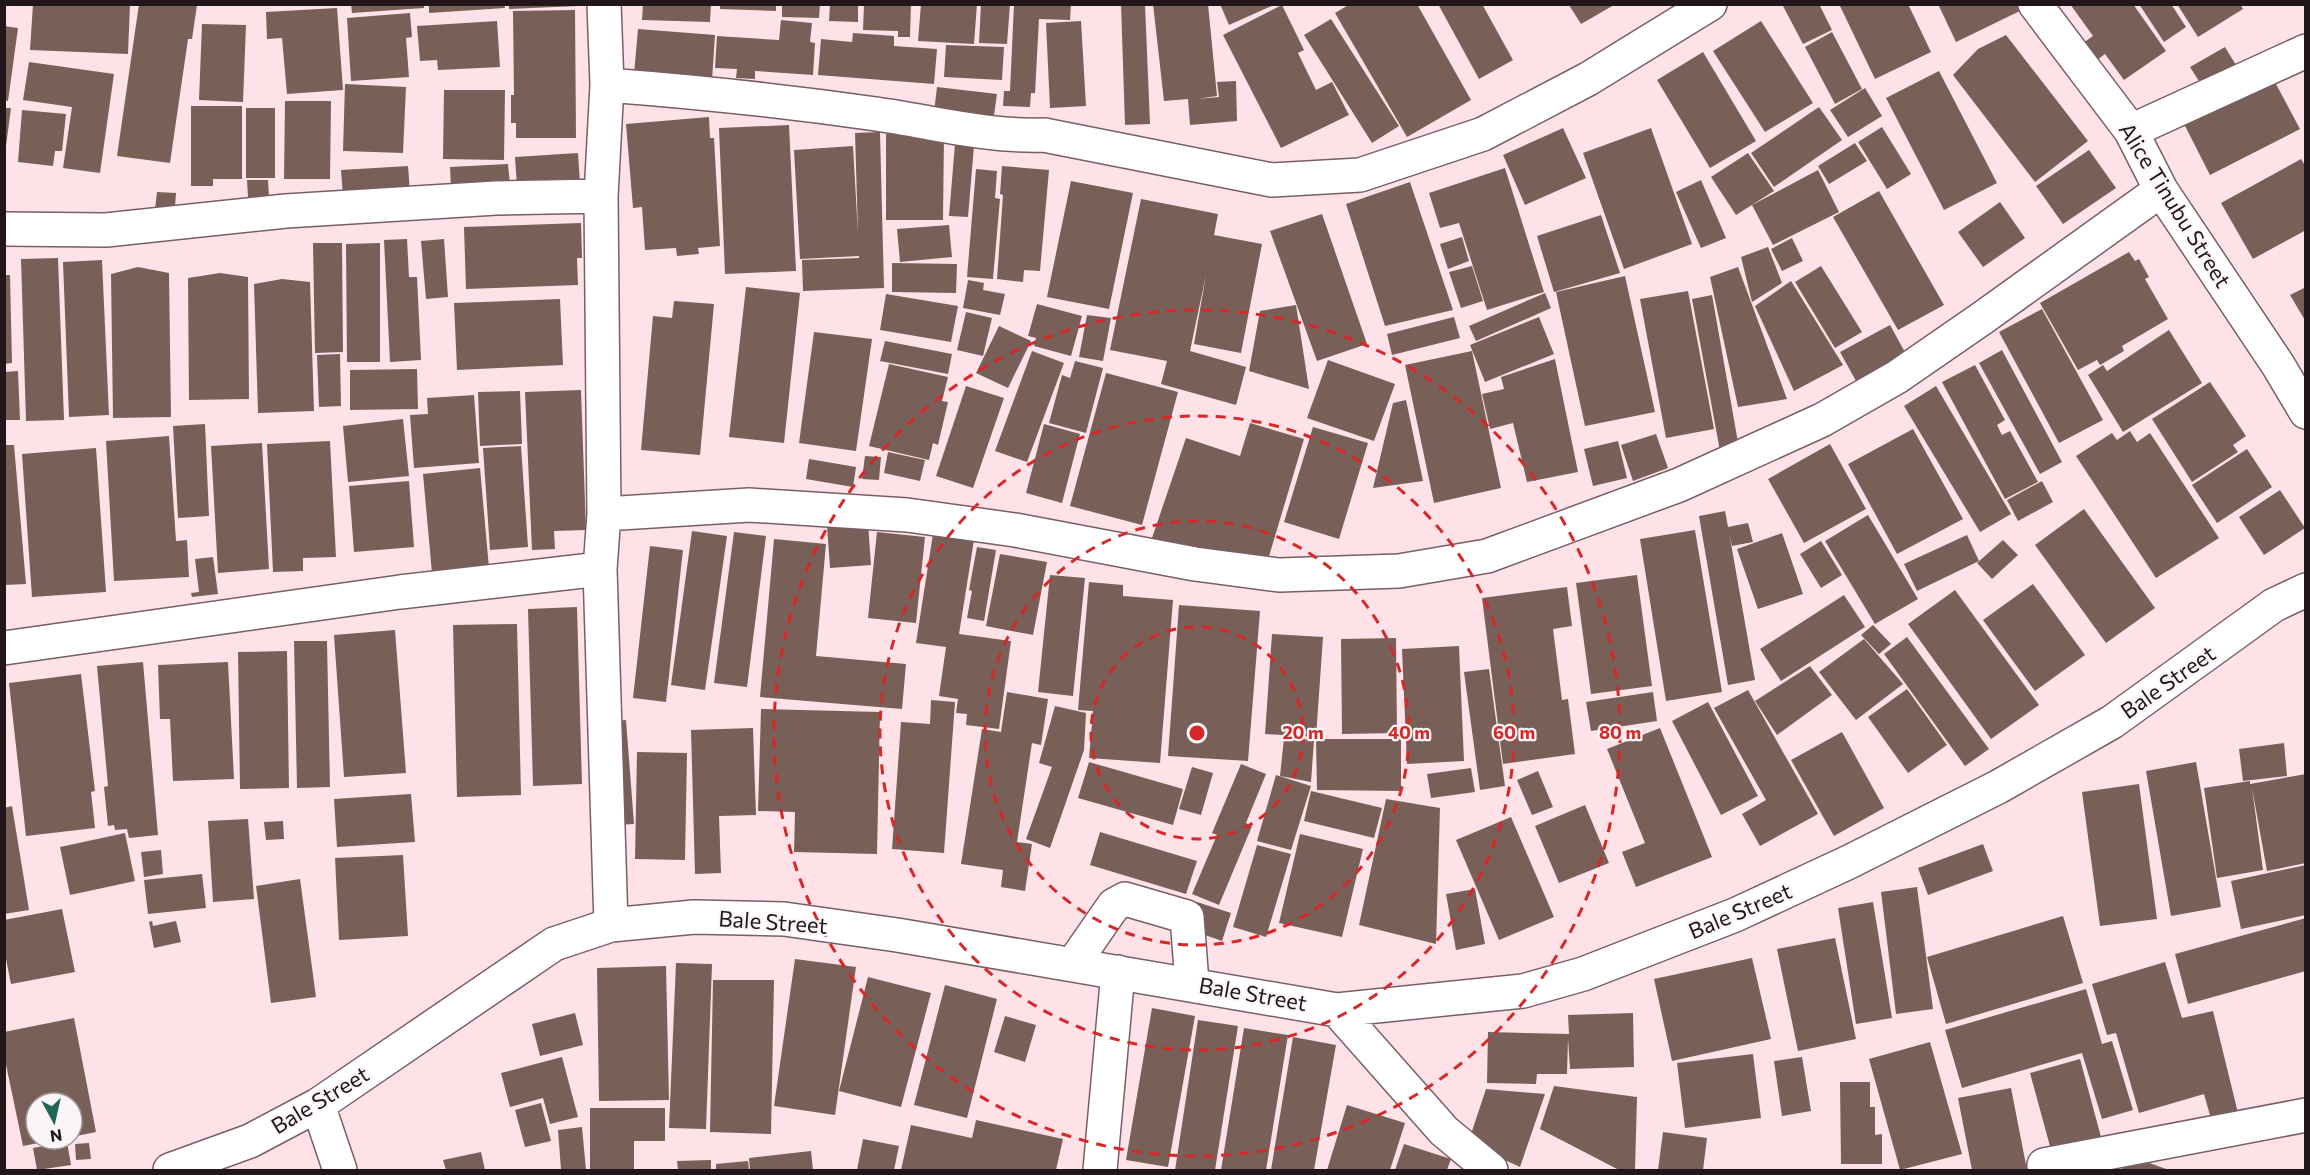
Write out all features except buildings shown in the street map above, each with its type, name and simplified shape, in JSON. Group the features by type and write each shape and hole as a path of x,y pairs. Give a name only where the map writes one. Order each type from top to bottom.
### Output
{"street":[{"path":"604,4 607,86 602,195 604,514 600,569 611,925"},
{"path":"607,86 742,95 913,119 977,133 1010,136 1044,135 1272,180 1359,175 1483,134 1588,79 1710,4"},
{"name":"Alice Tinubu Street","path":"2035,4 2131,131 2161,190 2278,364 2306,412"},
{"path":"2131,131 2306,51"},
{"path":"604,514 750,505 907,515 1015,530 1195,564 1279,575 1399,571 1487,556 1679,485 1822,420 1897,377 2161,190"},
{"path":"4,229 106,230 286,212 496,198 602,195"},
{"path":"4,648 400,592 600,569"},
{"name":"Bale Street","path":"170,1170 250,1141 318,1106 554,944 611,925 694,917 784,919 1192,983 1337,1010 1523,991 1584,974 1735,915 1849,862 1998,787 2112,722 2274,606 2306,590"},
{"path":"1073,964 1114,905 1125,899 1187,917 1192,983"},
{"path":"1100,1170 1118,972"},
{"path":"1337,1010 1444,1131 1491,1170"},
{"path":"318,1106 339,1170"},
{"path":"2044,1165 2306,1115"}]}
